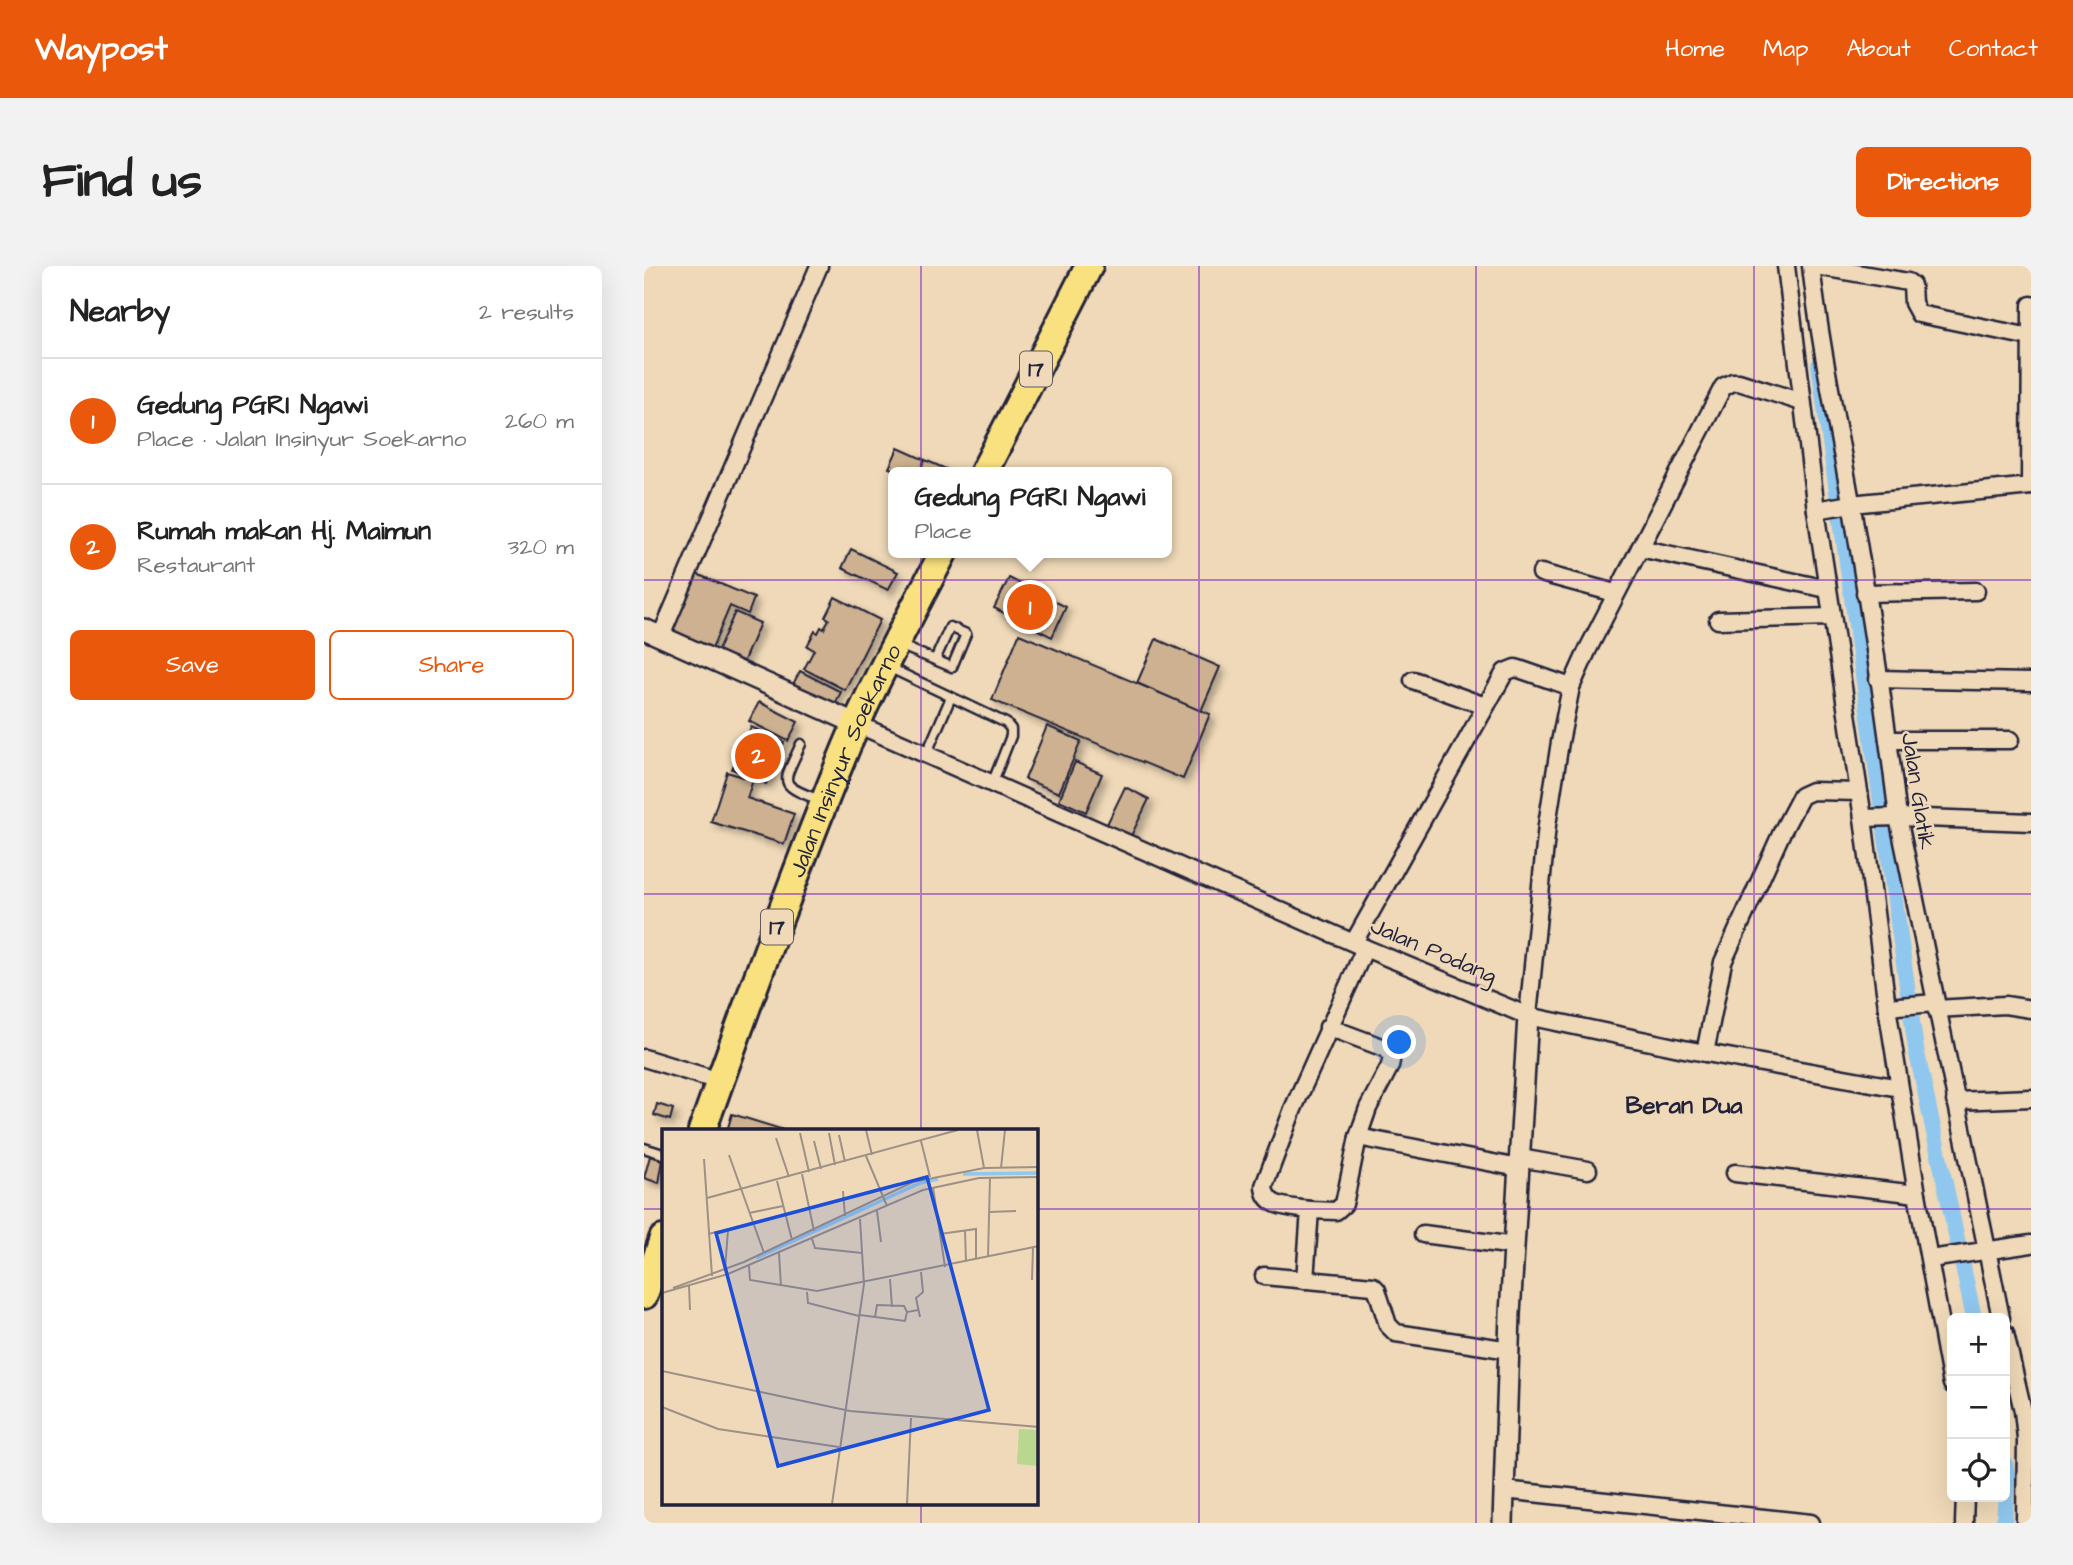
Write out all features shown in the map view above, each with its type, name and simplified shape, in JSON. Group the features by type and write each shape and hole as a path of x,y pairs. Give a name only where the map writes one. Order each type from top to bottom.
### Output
{"highway":[{"name":"17","path":"987,467 1089,266"},
{"name":"Jalan Insinyur Soekarno","path":"703,1129 825,802 857,724 940,558"},
{"path":"644,1295 662,1243"}],"street":[{"path":"819,266 652,632 857,724"},
{"path":"1951,1376 1917,1194 1887,1007 1881,817 1859,792 1827,589 1835,507 1802,402 1815,378 1802,270 1908,282 1912,285 1913,303 1919,314 2030,337"},
{"name":"Jalan Glatik","path":"1802,270 1835,507 1865,593 1888,740 1881,817 1955,1101 2000,1313"},
{"path":"1835,507 2030,486 2031,305"},
{"path":"1503,1523 1528,1016 1547,825 1571,687 1615,593 1723,387 1738,382 1802,402"},
{"path":"1640,548 1827,589"},
{"path":"1541,573 1615,593"},
{"path":"1865,593 1976,591"},
{"path":"1718,620 1832,617"},
{"path":"1328,1027 1387,1049 1392,1056 1358,1136 1344,1204 1336,1211 1311,1210 1271,1202 1265,1196 1264,1186 1360,945 1505,672 1514,668 1571,687"},
{"path":"1413,680 1485,706"},
{"path":"1878,680 2031,682"},
{"name":"Jalan Podang","path":"857,724 1528,1016 1705,1053 1899,1088"},
{"path":"1888,740 2010,740"},
{"path":"1705,1053 1723,961 1801,796 1812,791 1859,792"},
{"path":"1881,817 2031,822"},
{"path":"1887,1007 2005,1006 2031,1009"},
{"path":"644,1058 719,1081"},
{"path":"1955,1101 2031,1098"},
{"path":"1358,1136 1519,1163 1588,1170"},
{"path":"1735,1173 1917,1194"},
{"path":"1306,1280 1311,1210"},
{"path":"1423,1234 1515,1247"},
{"path":"1930,1259 2031,1244"},
{"path":"1264,1276 1373,1286 1377,1290 1388,1325 1396,1334 1510,1350"},
{"path":"2010,1355 2023,1411 2026,1438 2025,1523"},
{"path":"1504,1490 1695,1517 1811,1523"},
{"path":"1964,1523 1965,1502"}],"lane":[{"path":"891,655 935,660 952,667 966,634 950,627 935,660"},
{"path":"891,655 951,697 1006,723 1011,729 1011,736 992,784"},
{"path":"926,755 951,697"},
{"path":"801,744 786,776 787,783 793,790 825,802"},
{"path":"644,1148 662,1154"}],"building":[{"path":"898,448 925,460 922,467 889,467"},
{"path":"925,460 941,467 922,467"},
{"path":"851,549 898,572 888,590 842,568"},
{"path":"692,572 754,598 748,614 730,606 711,651 667,633"},
{"path":"1009,578 1066,607 1052,637 994,608"},
{"path":"835,597 880,620 845,690 804,669 814,650 807,646 815,631 818,633 821,627 824,629 829,619 825,617"},
{"path":"735,612 760,623 742,665 716,654"},
{"path":"1019,634 1210,714 1183,779 992,700"},
{"path":"1156,639 1220,667 1201,711 1137,683"},
{"path":"800,671 841,692 833,708 792,686"},
{"path":"759,702 798,722 788,741 749,721"},
{"path":"1047,726 1081,741 1059,793 1025,779"},
{"path":"751,727 784,742 766,784 732,769"},
{"path":"1075,762 1102,774 1086,812 1059,800"},
{"path":"727,772 753,780 747,798 794,814 784,844 711,822"},
{"path":"1125,787 1149,799 1131,836 1107,824"},
{"path":"657,1104 673,1109 670,1120 654,1115"},
{"path":"732,1114 781,1129 728,1129"},
{"path":"650,1156 662,1160 659,1183 644,1178"}],"waterway":[{"path":"1819,365 1916,1049 1973,1313"},
{"path":"2004,1523 2005,1502"}],"place":[{"name":"Gedung PGRI Ngawi","path":"1030,607"},
{"name":"Rumah makan Hj. Maimun","path":"758,756"}],"district":[{"name":"Beran Dua","path":"1684,1105"}]}
